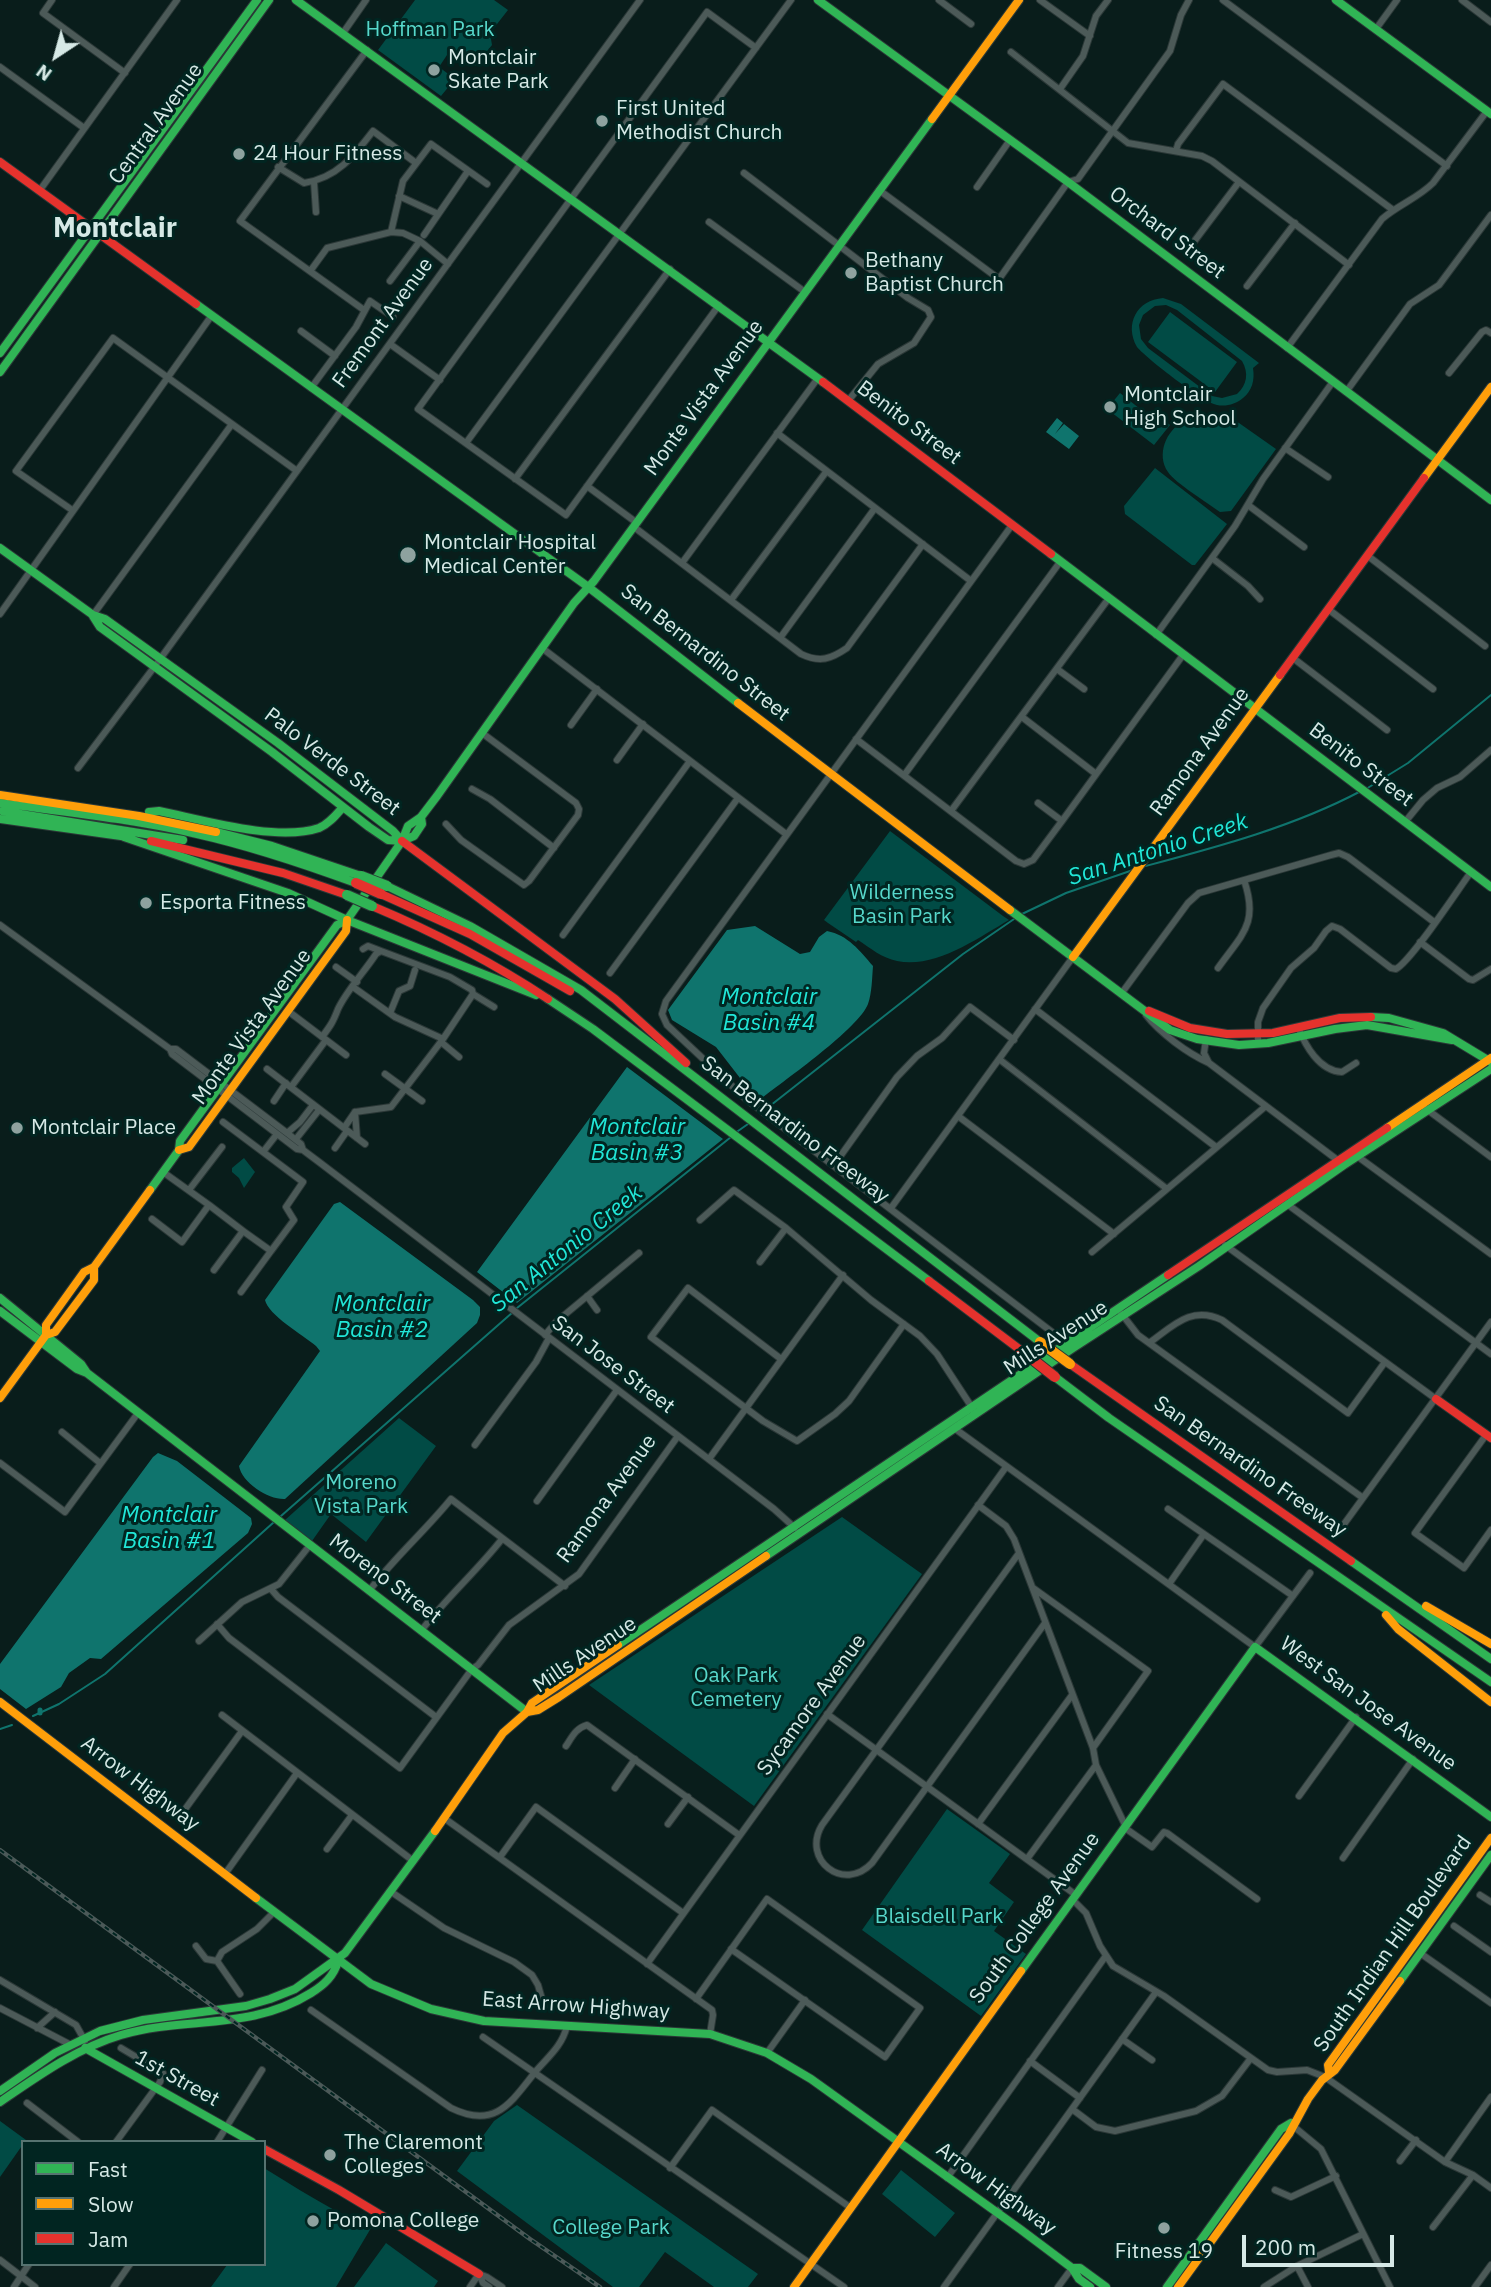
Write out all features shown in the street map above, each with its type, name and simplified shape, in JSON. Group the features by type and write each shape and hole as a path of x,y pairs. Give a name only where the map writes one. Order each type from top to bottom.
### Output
{"main road":[{"name":"Central Avenue","path":"0,372 257,0"},
{"name":"Central Avenue","path":"0,353 269,0"},
{"name":"Benito Street","path":"296,0 769,341 1491,887"},
{"name":"Orchard Street","path":"818,0 1068,182 1491,500"},
{"name":"Monte Vista Avenue","path":"0,1398 43,1338 46,1325 78,1279 84,1272 94,1268 179,1150 189,1147 224,1089 337,925 347,920 402,841 414,836 422,824 421,817 542,648 636,525 1019,0"},
{"path":"1336,0 1489,113"},
{"name":"San Bernardino Street","path":"0,162 587,586 1142,1010 1206,1037 1258,1039 1342,1027 1392,1027 1441,1041 1452,1040 1490,1062"},
{"name":"Ramona Avenue","path":"1073,957 1491,387"},
{"name":"Palo Verde Street","path":"0,548 93,615 106,619 157,663 388,840 402,841"},
{"name":"Palo Verde Street","path":"157,663 278,743 402,841"},
{"name":"San Bernardino Freeway","path":"3,795 129,813 260,842 384,890 509,947 551,971 607,1009 705,1087 1070,1364 1491,1659"},
{"path":"0,803 122,820 195,834 359,879"},
{"path":"129,813 159,811 269,831 297,832 324,826 343,807 349,805 365,817 386,826"},
{"path":"0,810 169,837 217,849 238,860"},
{"name":"San Bernardino Freeway","path":"0,819 173,845 283,873 347,895 418,925 489,961 593,1028 1109,1418 1491,1680"},
{"path":"124,837 288,893 347,920 548,999"},
{"path":"402,841 615,999 691,1068 705,1087"},
{"name":"Monte Vista Avenue","path":"224,1089 288,1011 346,931 347,920"},
{"name":"Mills Avenue","path":"85,2043 113,2026 255,2006 294,1991 338,1961 420,1850 418,1845 423,1838 433,1833 503,1733 527,1712 538,1710 559,1697 658,1624 1490,1062"},
{"name":"Moreno Street","path":"0,1298 43,1338"},
{"name":"Moreno Street","path":"0,1311 81,1364 87,1373 138,1413 527,1712"},
{"path":"1436,1399 1489,1437"},
{"path":"1354,1564 1491,1644"},
{"path":"1378,1605 1398,1629 1491,1702"},
{"name":"West San Jose Avenue","path":"1255,1647 1356,1717 1491,1817"},
{"name":"South College Avenue","path":"794,2287 1255,1647"},
{"name":"Arrow Highway","path":"0,1702 256,1898"},
{"name":"South Indian Hill Boulevard","path":"1327,2074 1328,2065 1338,2050 1491,1838"},
{"name":"South Indian Hill Boulevard","path":"1167,2287 1281,2129 1291,2123 1327,2074 1335,2070 1491,1855"},
{"name":"East Arrow Highway","path":"256,1898 364,1979 389,1993 431,2009 484,2021 710,2034 767,2053 811,2079 898,2142"},
{"path":"0,2102 4,2089 59,2050 85,2043"},
{"path":"4,2089 53,2065 85,2043"},
{"name":"1st Street","path":"85,2043 155,2088 248,2140"},
{"name":"South Indian Hill Boulevard","path":"1178,2287 1289,2134 1291,2123"},
{"name":"Arrow Highway","path":"898,2142 1072,2268 1079,2279 1090,2287"},
{"path":"266,2149 479,2274"},
{"name":"Arrow Highway","path":"1072,2268 1080,2268 1106,2287"}],"street":[{"path":"52,0 43,13 125,73"},
{"path":"40,190 177,0"},
{"path":"343,33 366,0"},
{"name":"Fremont Avenue","path":"78,768 640,0"},
{"path":"466,443 791,0"},
{"path":"939,0 971,24"},
{"path":"1041,0 1090,36"},
{"path":"1060,89 1083,56 1096,16 1108,0"},
{"path":"879,190 999,279 1068,182 1078,179 1170,51 1176,40 1181,15 1189,0"},
{"path":"1223,0 1447,166"},
{"path":"1376,29 1397,0"},
{"path":"1462,0 1491,22"},
{"path":"719,305 565,515 418,409 707,12 756,48"},
{"path":"364,310 240,221 367,50"},
{"path":"1011,52 1128,143 1202,156 1349,265"},
{"path":"0,67 85,128"},
{"path":"1177,151 1178,144 1223,84 1393,209"},
{"path":"1287,348 1382,219 1393,209 1425,191 1489,113"},
{"path":"278,167 300,182 314,181 340,169 353,158 373,131 416,163"},
{"path":"977,187 1010,140"},
{"path":"391,232 403,181 431,144 487,184"},
{"path":"390,281 468,171"},
{"path":"744,173 908,298 928,310 931,317 914,343 878,365 848,401"},
{"path":"314,181 316,212"},
{"path":"1193,243 1239,182"},
{"path":"399,196 438,214"},
{"path":"1346,392 1410,304 1439,285 1491,215"},
{"path":"709,222 805,292"},
{"path":"1247,286 1295,223"},
{"path":"310,270 327,248 391,232 422,238 448,264"},
{"path":"515,479 670,269"},
{"path":"311,388 356,327 370,301 393,317"},
{"path":"0,614 212,315"},
{"path":"301,331 335,356"},
{"path":"1449,373 1482,332 1491,332"},
{"path":"72,510 16,471 113,338 297,471"},
{"path":"390,344 440,380"},
{"path":"682,563 818,378"},
{"path":"1156,635 1332,383"},
{"path":"93,615 232,424"},
{"path":"777,433 971,581"},
{"path":"1285,447 1328,477"},
{"path":"731,600 826,472"},
{"path":"587,486 682,563 801,654 812,659 834,657 848,648 923,544"},
{"path":"1248,505 1304,547"},
{"path":"780,638 875,508"},
{"path":"1013,525 666,1000 662,1014 667,1025 760,1110 1070,1346"},
{"path":"1367,556 1485,646"},
{"path":"1212,558 1260,599"},
{"path":"905,774 1060,562"},
{"path":"951,811 1109,598"},
{"path":"1328,609 1433,689"},
{"path":"542,648 786,834"},
{"path":"856,739 1024,864 1032,860 1062,821 1183,655"},
{"path":"1293,657 1387,730"},
{"path":"1057,669 1084,689"},
{"path":"571,725 597,689"},
{"path":"1021,717 1096,774"},
{"path":"617,760 643,724"},
{"path":"446,824 461,840 524,885 530,881 578,815 576,803 482,733"},
{"path":"1405,822 1437,788 1460,777 1491,750"},
{"path":"563,935 690,761"},
{"path":"472,789 554,848"},
{"path":"610,973 738,798"},
{"path":"1038,803 1062,821"},
{"path":"1121,994 1188,903 1199,893 1339,853 1434,922"},
{"path":"1258,1039 1258,1022 1263,1008 1291,968 1314,948 1332,926 1396,969 1420,942 1471,872"},
{"path":"1218,968 1249,923 1251,899 1244,880"},
{"path":"0,925 170,1049 172,1054 224,1089"},
{"path":"1420,942 1473,980 1491,968"},
{"path":"363,949 368,946 450,976 494,1007"},
{"path":"274,1101 324,1039 337,1018 338,1010 376,954 382,951"},
{"name":"Ramona Avenue","path":"891,1208 1073,957"},
{"path":"336,967 390,1013 442,1041 459,1057"},
{"path":"390,1013 399,991 410,986 415,970"},
{"path":"355,1112 391,1107 442,1041 472,992"},
{"path":"834,1165 897,1077 917,1056 942,1038 970,1007 1013,1040"},
{"path":"1035,1009 1216,1147"},
{"path":"1142,1010 1165,1033 1340,1162"},
{"path":"288,1011 346,1055"},
{"path":"1300,1032 1306,1047 1333,1070 1342,1072 1356,1063"},
{"path":"1206,1037 1204,1053 1209,1063"},
{"path":"999,1059 1167,1189"},
{"path":"267,1069 365,1144"},
{"path":"386,1074 422,1101"},
{"name":"San Jose Street","path":"224,1089 287,1132 301,1144 303,1150"},
{"name":"San Jose Street","path":"224,1089 297,1149 303,1150 774,1509 797,1530"},
{"path":"1092,1252 1266,1106"},
{"path":"287,1132 316,1107"},
{"path":"296,1139 316,1107"},
{"path":"1424,1107 1491,1157"},
{"path":"335,1148 355,1112"},
{"path":"355,1112 356,1138"},
{"path":"958,1116 1114,1234"},
{"path":"223,1122 303,1182 286,1207 294,1220 241,1292"},
{"path":"263,1152 277,1133"},
{"path":"189,1190 222,1147"},
{"path":"1355,1153 1491,1254"},
{"path":"163,1172 271,1251"},
{"path":"700,1220 734,1190 786,1228 937,1354 975,1411"},
{"path":"1284,1201 1491,1353"},
{"path":"152,1219 182,1242 209,1205"},
{"path":"760,1262 786,1228"},
{"path":"214,1270 243,1231"},
{"path":"1223,1243 1436,1399"},
{"path":"475,1445 536,1362 556,1322 639,1253"},
{"path":"709,1460 843,1275"},
{"path":"781,1359 688,1288 651,1337 746,1408 796,1441 849,1401 904,1324"},
{"path":"587,1296 597,1310"},
{"path":"1121,1313 1138,1335 1363,1498"},
{"path":"1149,1343 1191,1315 1210,1315 1222,1320 1348,1413 1385,1362"},
{"path":"1339,1531 1491,1322"},
{"path":"537,1501 617,1390"},
{"path":"0,1463 65,1512 138,1413"},
{"path":"952,1426 1255,1647"},
{"path":"62,1432 100,1463"},
{"name":"Ramona Avenue","path":"217,1624 229,1638 400,1768 472,1669 509,1625 579,1574 678,1436"},
{"path":"1489,1437 1415,1533 1464,1568 1491,1530"},
{"name":"Sycamore Avenue","path":"647,1964 1006,1466"},
{"path":"369,1591 391,1562 451,1499 565,1586"},
{"path":"978,1505 1006,1526 1019,1553 1093,1748 1096,1765 1125,1827 1152,1847 1164,1832 1167,1833 1257,1899"},
{"path":"1168,1509 1293,1596"},
{"path":"1168,1584 1204,1534"},
{"path":"421,1631 442,1603 481,1565 502,1539"},
{"path":"199,1640 242,1602 279,1584 310,1545"},
{"path":"1019,1553 818,1831 816,1850 821,1861 839,1874 850,1875 867,1867 1045,1623"},
{"name":"South College Avenue","path":"1255,1647 1310,1573"},
{"path":"1031,1587 1148,1671 1093,1748"},
{"path":"271,1589 436,1717"},
{"path":"978,1824 1072,1695"},
{"path":"827,1714 1027,1859 1075,1898 1086,1913 1105,1957 1114,1966 1268,2070 1307,2070 1327,2074 1445,2162 1473,2175 1491,2188"},
{"path":"222,1715 412,1860"},
{"path":"1299,1796 1356,1717"},
{"path":"566,1746 580,1727 587,1725 739,1835"},
{"path":"183,1812 242,1731"},
{"path":"615,1788 635,1759"},
{"path":"1343,1858 1413,1759"},
{"path":"1027,1859 1096,1765"},
{"path":"225,1874 298,1773"},
{"path":"668,1825 688,1797"},
{"path":"500,1857 536,1807 683,1913"},
{"path":"327,1849 352,1815"},
{"path":"444,1818 712,2010 710,2034"},
{"path":"390,1891 444,1928 523,1969 538,1985 544,2006"},
{"path":"1480,1895 1491,1902"},
{"path":"696,1999 731,1949 767,1899 920,2008 885,2057 731,1949"},
{"path":"218,1961 222,1952 257,1929 274,1912"},
{"path":"1454,1926 1491,1952"},
{"path":"196,1946 206,1959 218,1961 240,1994"},
{"path":"1420,1953 1491,2003"},
{"path":"947,2178 1105,1957"},
{"path":"0,1980 78,2027 85,2043"},
{"path":"944,2287 1156,1992"},
{"path":"767,2053 805,2000"},
{"path":"0,2008 70,2045"},
{"path":"311,2010 451,2108 468,2114 498,2113 508,2106 559,2047 567,2026"},
{"path":"37,2028 55,2012"},
{"path":"52,2036 59,2050"},
{"path":"483,2037 844,2287"},
{"path":"1122,2039 1152,2060"},
{"path":"117,2140 163,2073 121,2048"},
{"path":"1072,2109 1096,2127 1115,2131 1196,2111 1222,2096 1251,2059"},
{"path":"1030,2061 1080,2098"},
{"path":"217,2140 262,2070"},
{"path":"1445,2162 1491,2097"},
{"path":"27,2103 75,2140"},
{"path":"670,2168 712,2110 851,2208"},
{"path":"1291,2123 1321,2149 1390,2287"},
{"path":"1401,2161 1416,2140"},
{"path":"1433,2227 1473,2175"},
{"path":"1275,2190 1292,2197 1336,2176"},
{"path":"1264,2287 1297,2266 1363,2234"},
{"path":"0,2260 35,2287"},
{"path":"1475,2287 1491,2265"},
{"path":"13,2287 28,2266"},
{"path":"114,2287 129,2266"},
{"path":"1297,2266 1308,2287"},
{"path":"1058,2287 1072,2268"},
{"path":"470,2287 479,2274"},
{"path":"479,2274 483,2283 489,2287"},
{"path":"479,2274 502,2287"}],"green space":[{"name":"Hoffman Park","path":"415,0 494,0 508,10 490,33 492,45 476,66 451,49 439,67 455,79 441,96 378,50"},
{"path":"1163,298 1181,304 1259,363 1253,368 1252,385 1246,395 1227,405 1210,402 1152,361 1137,347 1132,330 1135,315 1146,303","holes":["1166,305 1177,310 1242,361 1246,379 1237,394 1222,398 1212,396 1148,348 1141,339 1139,325 1143,315 1155,306"]},
{"path":"1170,312 1237,362 1215,392 1148,342"},
{"path":"1120,393 1149,416 1153,411 1170,425 1154,445 1107,409"},
{"path":"1221,415 1239,423 1276,449 1231,511 1220,512 1172,477 1165,465 1163,451 1172,430 1184,421"},
{"path":"1155,468 1227,524 1195,565 1125,514 1124,506"},
{"name":"Wilderness Basin Park","path":"890,831 1009,920 956,950 911,962 886,958 828,923 824,920"},
{"path":"244,1158 255,1172 244,1188 232,1168"},
{"name":"Moreno Vista Park","path":"399,1418 436,1446 366,1542 331,1514 312,1541 285,1520"},
{"name":"Oak Park Cemetery","path":"842,1517 922,1574 754,1806 589,1685"},
{"name":"Blaisdell Park","path":"947,1809 1010,1854 989,1883 1014,1902 994,1931 1026,1954 981,2016 862,1930"},
{"name":"College Park","path":"517,2105 758,2274 748,2287 714,2287 665,2252 639,2287 613,2287 457,2171 494,2121"},
{"path":"0,2121 26,2140 21,2140 21,2147 0,2177"},
{"path":"266,2169 336,2211 371,2228 336,2287 211,2287 226,2266 266,2266"},
{"path":"901,2170 955,2213 935,2237 882,2194"},
{"path":"386,2243 438,2281 434,2287 354,2287"}],"water":[{"path":"1057,418 1063,423 1055,434 1064,424 1079,436 1069,449 1046,432"},
{"name":"Montclair Basin #4","path":"755,926 800,954 810,952 819,937 827,931 834,933 853,944 873,966 869,1000 862,1014 820,1053 762,1098 758,1098 741,1083 716,1047 672,1020 668,1010 727,930"},
{"name":"Montclair Basin #3","path":"627,1067 723,1139 517,1303 477,1272"},
{"name":"Montclair Basin #2","path":"340,1202 473,1300 480,1307 480,1315 477,1323 285,1499 279,1499 251,1484 239,1466 320,1351 272,1312 265,1300 334,1204"},
{"name":"Montclair Basin #1","path":"158,1453 177,1461 251,1518 252,1524 248,1533 101,1659 90,1658 69,1673 61,1687 26,1709 0,1689 0,1664"}],"waterway":[{"name":"San Antonio Creek","path":"1366,789 1408,763 1491,695"},
{"name":"San Antonio Creek","path":"1142,867 1282,826 1361,791"},
{"name":"San Antonio Creek","path":"1022,914 1066,893 1133,870"},
{"name":"San Antonio Creek","path":"766,1109 963,954 1017,917"},
{"name":"San Antonio Creek","path":"738,1131 748,1124"},
{"name":"San Antonio Creek","path":"517,1308 731,1137"},
{"name":"San Antonio Creek","path":"281,1516 513,1312"},
{"name":"San Antonio Creek","path":"33,1716 59,1704 105,1674 274,1522"},
{"name":"San Antonio Creek","path":"0,1729 12,1725"}],"railway":[{"path":"0,1850 530,2239 600,2287"}],"traffic: fast":[{"path":"0,353 257,0"},
{"path":"0,372 269,0"},
{"path":"296,0 823,382"},
{"path":"818,0 1068,182 1491,500"},
{"path":"1336,0 1491,114"},
{"path":"402,841 408,826 421,817 437,796 574,603 594,581 932,119"},
{"path":"196,304 587,586 738,703"},
{"path":"0,548 93,615 105,619 278,743 393,831 402,841"},
{"path":"1051,554 1491,887"},
{"path":"93,616 100,627 272,752 369,827 388,840 402,841"},
{"path":"0,803 124,820 197,834 277,856 356,883"},
{"path":"149,812 159,811 240,828 282,833 319,828 343,807"},
{"path":"2,811 183,840"},
{"path":"402,841 414,836 422,824 421,817"},
{"path":"0,819 128,837"},
{"path":"216,832 272,846 361,876"},
{"path":"124,837 288,893 347,920 536,995"},
{"path":"150,1190 179,1150 180,1141 337,925 347,920 402,841"},
{"path":"361,876 387,886"},
{"path":"387,886 470,926 581,990 1040,1342"},
{"path":"347,895 372,906"},
{"path":"1010,910 1170,1030 1197,1039 1239,1045 1268,1043 1367,1025 1452,1040"},
{"path":"548,999 593,1029 929,1281"},
{"path":"1371,1017 1389,1018 1443,1033 1491,1062"},
{"path":"766,1556 1199,1266 1344,1165 1491,1069"},
{"path":"618,1645 1168,1275"},
{"path":"0,1298 81,1364 87,1373"},
{"path":"0,1311 77,1369 87,1373 527,1712"},
{"path":"1055,1377 1109,1418 1491,1682"},
{"path":"1351,1561 1491,1659"},
{"path":"1021,1971 1255,1647 1491,1817"},
{"path":"0,2091 55,2053 100,2031 143,2020 246,2006 295,1989 345,1953 435,1831"},
{"path":"1400,1981 1491,1855"},
{"path":"256,1898 371,1984 431,2009 484,2021 710,2034 767,2053 811,2079 1020,2229 1072,2268 1079,2279 1090,2287"},
{"path":"0,2102 73,2055 121,2035 145,2029 241,2018 288,2005 324,1983 331,1976 338,1961"},
{"path":"85,2048 248,2140"},
{"path":"1167,2287 1281,2129 1291,2123"},
{"path":"1072,2268 1080,2268 1106,2287"}],"traffic: slow":[{"path":"932,119 1019,0"},
{"path":"1424,478 1491,387"},
{"path":"1073,957 1280,675"},
{"path":"738,703 1010,910"},
{"path":"0,795 139,816 216,832"},
{"path":"179,1150 189,1147 346,931 347,920"},
{"path":"1387,1128 1491,1058"},
{"path":"0,1398 46,1335 46,1325 84,1272 94,1267 150,1190"},
{"path":"46,1335 55,1332 94,1280 94,1267"},
{"path":"1040,1342 1070,1364"},
{"path":"527,1712 538,1710 559,1697 766,1556"},
{"path":"1426,1606 1491,1644"},
{"path":"1386,1615 1398,1629 1491,1702"},
{"path":"435,1831 503,1733 527,1712 532,1703 618,1645"},
{"path":"0,1702 256,1898"},
{"path":"1329,2072 1328,2065 1491,1838"},
{"path":"794,2287 1021,1971"},
{"path":"1178,2287 1289,2134 1308,2099 1322,2080 1335,2070 1400,1981"}],"traffic: jam":[{"path":"0,162 196,304"},
{"path":"823,382 1051,554"},
{"path":"1280,675 1424,478"},
{"path":"151,841 283,873 347,895"},
{"path":"402,841 615,999 686,1063"},
{"path":"356,883 381,894"},
{"path":"381,894 470,934 570,991"},
{"path":"372,906 462,948 548,999"},
{"path":"1149,1011 1190,1028 1227,1034 1273,1033 1340,1018 1371,1017"},
{"path":"1168,1275 1387,1128"},
{"path":"929,1281 1027,1355"},
{"path":"1027,1355 1055,1377"},
{"path":"1070,1364 1351,1561"},
{"path":"1436,1399 1491,1438"},
{"path":"266,2150 339,2190 479,2274"}],"place":[{"name":"Montclair Skate Park","path":"434,70"},
{"name":"First United Methodist Church","path":"602,121"},
{"name":"24 Hour Fitness","path":"239,154"},
{"name":"Bethany Baptist Church","path":"851,273"},
{"name":"Montclair High School","path":"1110,407"},
{"name":"Montclair Hospital Medical Center","path":"408,555"},
{"name":"Esporta Fitness","path":"146,903"},
{"name":"Montclair Place","path":"17,1128"},
{"name":"The Claremont Colleges","path":"330,2155"},
{"name":"Pomona College","path":"313,2221"},
{"name":"Fitness 19","path":"1164,2228"}],"district":[{"name":"Montclair","path":"115,229"}]}
